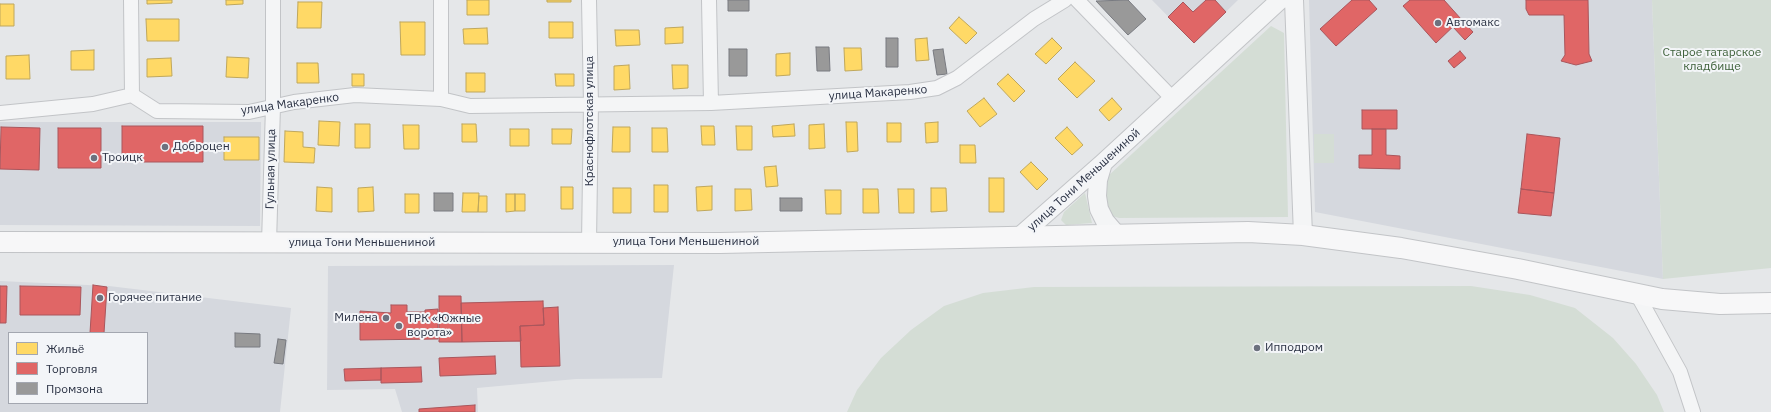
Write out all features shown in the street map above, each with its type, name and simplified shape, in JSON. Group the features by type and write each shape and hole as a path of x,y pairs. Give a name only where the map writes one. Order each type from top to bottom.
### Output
{"main road":[{"path":"1019,237 1248,232 1302,235 1401,248 1662,298 1720,304 1771,303"},
{"name":"улица Тони Меньшениной","path":"0,242 720,243 1019,237"}],"street":[{"path":"0,113 93,104 132,95 131,0"},
{"name":"Гульная улица","path":"269,243 273,106 273,0"},
{"path":"441,0 441,99"},
{"name":"Краснофлотская улица","path":"589,0 591,104 589,243"},
{"path":"710,0 711,103"},
{"name":"улица Макаренко","path":"132,95 157,110 249,112 273,106 355,95 441,99 470,106 711,103 910,92 936,88 957,78 1034,19 1065,0"},
{"path":"1077,0 1173,98"},
{"name":"улица Тони Меньшениной","path":"1019,237 1103,163 1280,0"},
{"path":"1294,0 1302,235"},
{"path":"1103,163 1098,180 1097,196 1099,209 1105,221 1117,235"},
{"path":"1637,294 1680,372 1693,412"}],"shaded area":[{"path":"1152,0 1238,0 1194,43"},
{"path":"1309,0 1652,0 1663,279 1315,212"},
{"path":"0,122 261,122 260,226 0,225"},
{"path":"674,265 662,378 576,379 477,388 478,412 402,412 395,389 327,390 328,266"},
{"path":"0,281 109,286 291,308 280,412 0,412"}],"green space":[{"name":"Старое татарское кладбище","path":"1652,0 1771,0 1771,268 1663,279"},
{"path":"1271,26 1284,33 1288,217 1119,218 1112,216 1108,208 1106,196 1108,176"},
{"path":"1314,134 1334,134 1334,163 1314,163"},
{"path":"1085,193 1092,223 1066,225 1061,220 1064,212"},
{"name":"Ипподром","path":"1471,286 1530,295 1575,308 1613,338 1636,364 1657,395 1664,412 847,412 857,390 881,358 911,330 944,306 983,293 1034,287"}],"building: Жильё":[{"path":"147,0 172,0 172,3 147,4"},
{"path":"226,0 243,0 243,4 226,5"},
{"path":"467,0 489,0 489,15 467,15"},
{"path":"547,0 571,0 571,2 547,2"},
{"path":"298,2 322,2 321,28 297,28"},
{"path":"0,4 14,4 14,26 0,26"},
{"path":"959,17 977,33 966,44 949,28"},
{"path":"146,19 179,19 179,41 147,41"},
{"path":"400,22 425,22 425,55 401,55"},
{"path":"549,22 573,22 573,38 549,38"},
{"path":"683,27 683,43 665,44 665,28"},
{"path":"487,28 488,44 464,44 463,29"},
{"path":"615,30 639,30 640,45 616,46"},
{"path":"927,38 929,60 916,61 915,39"},
{"path":"1052,38 1062,48 1046,64 1035,54"},
{"path":"844,48 861,48 862,70 845,71"},
{"path":"94,50 94,70 71,70 71,51"},
{"path":"790,53 790,75 776,76 776,54"},
{"path":"29,55 30,79 6,79 6,56"},
{"path":"227,57 249,58 248,78 226,77"},
{"path":"171,58 172,76 147,77 147,59"},
{"path":"1075,62 1095,81 1077,98 1058,79"},
{"path":"297,63 318,63 319,83 297,83"},
{"path":"629,65 630,89 614,90 614,66"},
{"path":"672,65 688,65 688,88 673,89"},
{"path":"466,73 485,73 485,92 466,92"},
{"path":"352,74 364,74 364,86 352,86"},
{"path":"555,74 574,74 574,86 556,86"},
{"path":"1008,74 1025,91 1014,102 997,84"},
{"path":"984,98 997,114 980,127 967,111"},
{"path":"1112,98 1122,109 1109,121 1099,110"},
{"path":"319,121 340,122 339,146 318,145"},
{"path":"846,122 857,122 858,151 847,152"},
{"path":"938,122 938,142 926,143 925,123"},
{"path":"887,123 901,123 901,142 887,142"},
{"path":"355,124 370,124 370,148 355,148"},
{"path":"462,124 476,124 477,142 462,142"},
{"path":"794,124 795,136 773,137 772,126"},
{"path":"824,124 825,148 809,149 809,125"},
{"path":"403,125 419,125 419,149 404,149"},
{"path":"701,126 714,126 715,145 702,145"},
{"path":"736,126 752,126 752,150 737,150"},
{"path":"613,127 630,127 630,152 612,152"},
{"path":"1067,127 1083,145 1072,155 1055,138"},
{"path":"652,128 667,128 668,152 652,152"},
{"path":"510,129 529,129 529,146 510,146"},
{"path":"552,129 572,129 571,144 552,144"},
{"path":"285,131 303,132 303,147 315,148 314,163 284,162"},
{"path":"224,137 259,137 259,160 224,160"},
{"path":"960,145 975,145 976,163 960,163"},
{"path":"1031,162 1048,179 1037,190 1020,172"},
{"path":"776,166 778,186 766,187 764,167"},
{"path":"989,178 1004,178 1004,212 989,212"},
{"path":"654,185 668,185 668,212 654,212"},
{"path":"712,186 712,210 697,211 696,187"},
{"path":"317,187 332,188 332,212 316,211"},
{"path":"373,187 374,211 358,212 358,188"},
{"path":"561,187 573,187 573,209 561,209"},
{"path":"613,188 631,188 631,213 613,213"},
{"path":"931,188 946,188 947,211 931,212"},
{"path":"735,189 751,189 752,210 735,211"},
{"path":"863,189 878,189 879,213 863,213"},
{"path":"898,189 914,189 914,213 899,213"},
{"path":"825,190 841,190 841,214 826,214"},
{"path":"463,193 479,193 478,212 462,212"},
{"path":"405,194 419,194 419,213 405,213"},
{"path":"506,194 515,194 515,211 506,212"},
{"path":"515,194 525,194 525,211 515,211"},
{"path":"479,196 487,196 487,212 478,212"}],"building: Торговля":[{"path":"1206,0 1215,0 1226,12 1194,43 1168,17 1183,2 1193,12"},
{"path":"1352,0 1369,0 1377,9 1336,46 1320,29"},
{"name":"Автомакс","path":"1410,0 1444,0 1461,19 1436,43 1403,6"},
{"path":"1526,0 1588,0 1589,54 1592,61 1576,65 1561,61 1565,55 1564,15 1529,15 1526,9"},
{"path":"1461,19 1473,32 1465,40 1453,27"},
{"path":"1460,51 1466,58 1454,68 1448,61"},
{"path":"1362,110 1397,110 1397,129 1362,129"},
{"path":"122,126 203,126 203,162 122,162"},
{"path":"1,127 40,128 39,170 0,169"},
{"path":"58,128 101,128 101,168 58,168"},
{"path":"1372,129 1386,129 1386,155 1400,156 1400,169 1359,168 1359,155 1372,155"},
{"path":"1527,134 1560,138 1554,193 1521,189"},
{"path":"1521,189 1554,193 1551,216 1518,213"},
{"path":"93,285 107,287 104,332 90,332"},
{"path":"0,286 7,286 6,323 0,323"},
{"path":"20,286 81,287 80,315 20,315"},
{"path":"439,296 461,296 462,342 439,342"},
{"path":"543,301 544,325 520,326 521,341 462,342 461,303"},
{"name":"ТРК «Южные ворота»","path":"391,305 407,305 407,312 425,312 425,310 438,309 438,339 360,340 360,311 391,313"},
{"path":"558,307 560,366 521,367 520,326 544,325 543,308"},
{"path":"495,356 496,374 440,376 439,358"},
{"path":"421,367 422,382 381,383 381,368"},
{"path":"381,368 381,380 345,381 344,369"},
{"path":"475,405 475,412 419,412 419,409"}],"building: Промзона":[{"path":"728,0 749,0 749,11 728,11"},
{"path":"1128,0 1146,19 1128,35 1096,1"},
{"path":"886,38 898,38 898,67 886,67"},
{"path":"816,47 829,47 830,71 817,71"},
{"path":"729,49 747,49 747,76 729,76"},
{"path":"943,49 947,74 937,75 933,50"},
{"path":"434,193 453,193 453,211 434,211"},
{"path":"780,198 802,198 802,211 780,211"},
{"path":"235,333 260,334 260,347 235,347"},
{"path":"278,339 286,340 283,364 274,363"}],"place":[{"name":"Автомакс","path":"1438,23"},
{"name":"Доброцен","path":"165,147"},
{"name":"Троицк","path":"94,158"},
{"name":"Горячее питание","path":"100,298"},
{"name":"Милена","path":"386,318"},
{"name":"ТРК «Южные ворота»","path":"399,326"},
{"name":"Ипподром","path":"1257,348"}]}
